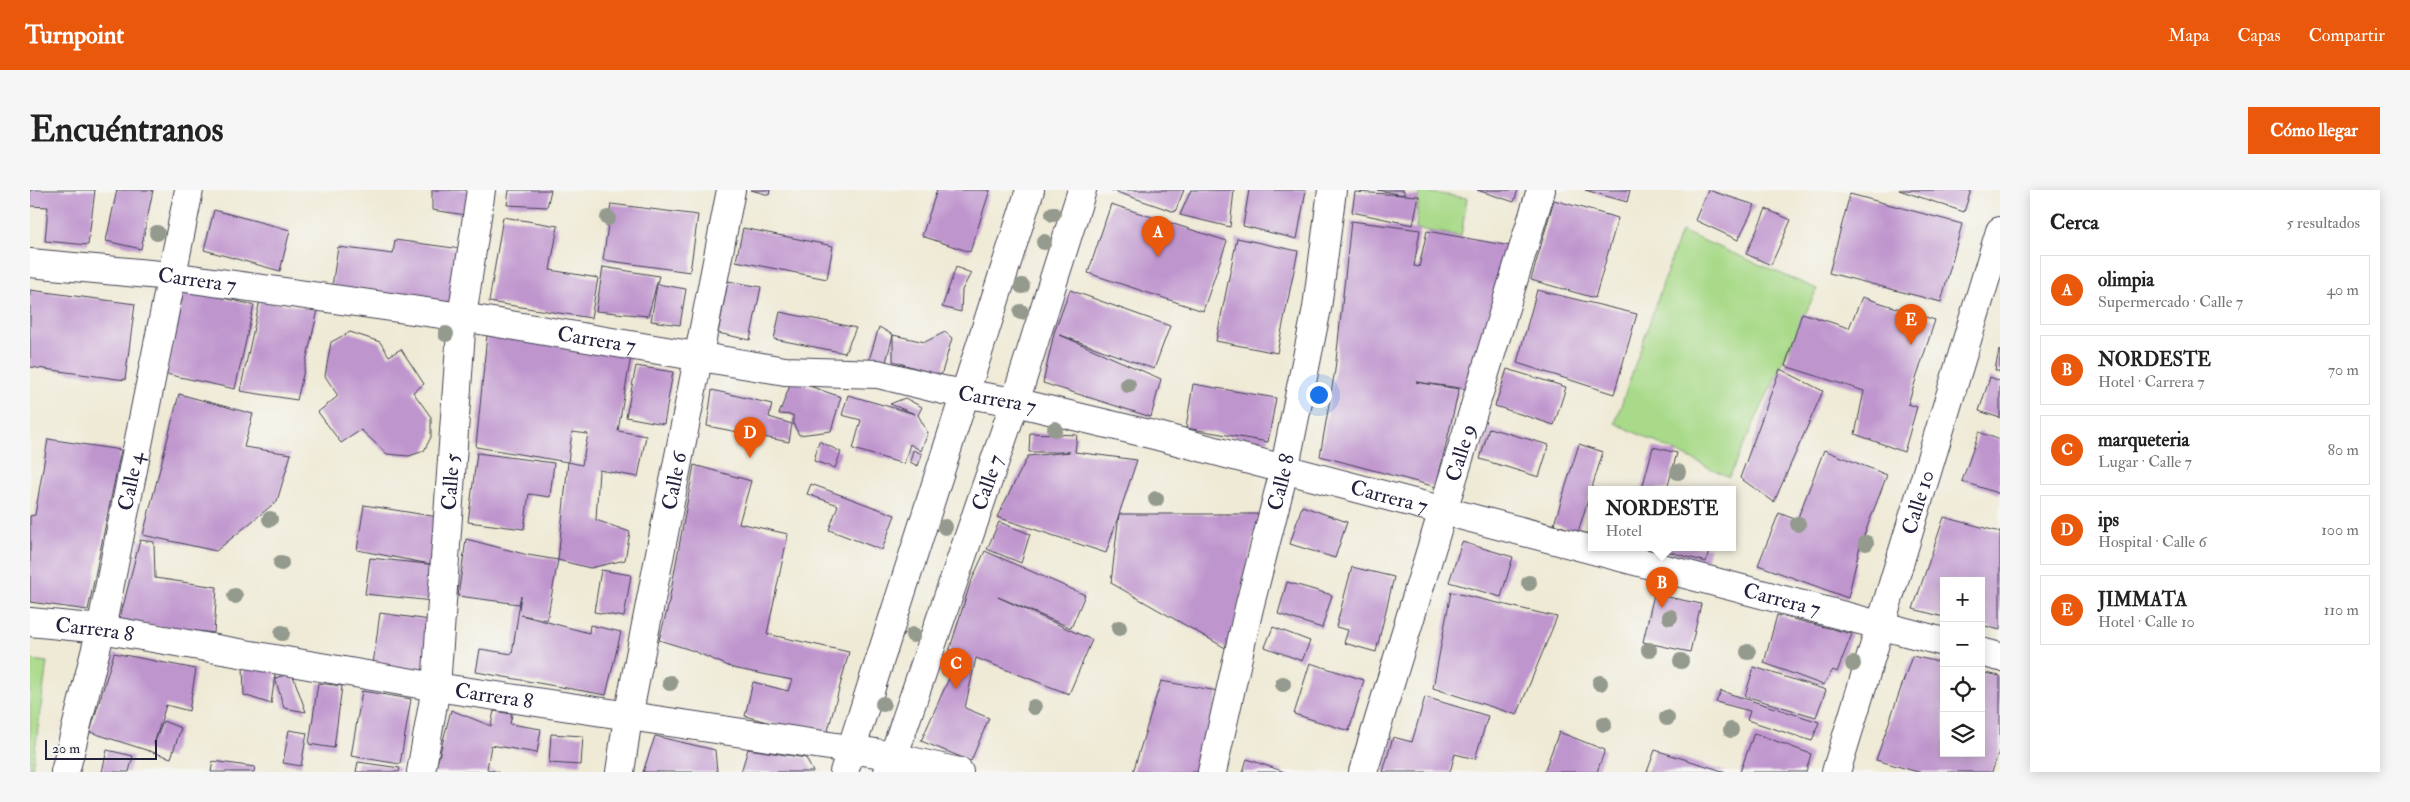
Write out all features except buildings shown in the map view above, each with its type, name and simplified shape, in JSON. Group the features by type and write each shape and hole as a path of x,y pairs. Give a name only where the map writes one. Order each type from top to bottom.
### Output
{"street":[{"name":"Calle 4","path":"65,772 101,629 189,190"},
{"name":"Calle 5","path":"421,772 436,687 462,317 481,190"},
{"name":"Calle 6","path":"620,772 628,717 730,190"},
{"path":"847,760 1030,190"},
{"name":"Calle 7","path":"890,764 1015,402 1082,190"},
{"name":"Calle 8","path":"1212,772 1249,608 1284,471 1316,308 1332,190"},
{"name":"Calle 9","path":"1364,772 1540,190"},
{"name":"Calle 10","path":"1836,772 2000,231"},
{"name":"Carrera 7","path":"30,264 171,276 462,317 785,370 878,374 943,390 1015,402 1158,436 1284,471 1588,549"},
{"name":"Carrera 7","path":"1596,551 1940,641"},
{"name":"Carrera 8","path":"30,622 101,629 436,687 628,717 847,760 959,772"},
{"path":"1985,653 2000,657"}],"green space":[{"path":"1419,191 1467,198 1461,236 1416,229"},
{"path":"1681,231 1817,289 1729,477 1615,423"},
{"path":"30,660 47,662 32,772 30,772"}],"place":[{"name":"olimpia","path":"1158,257"},
{"name":"JIMMATA","path":"1911,345"},
{"name":"ips","path":"750,458"},
{"name":"NORDESTE","path":"1662,608"},
{"name":"marqueteria","path":"956,689"}]}
